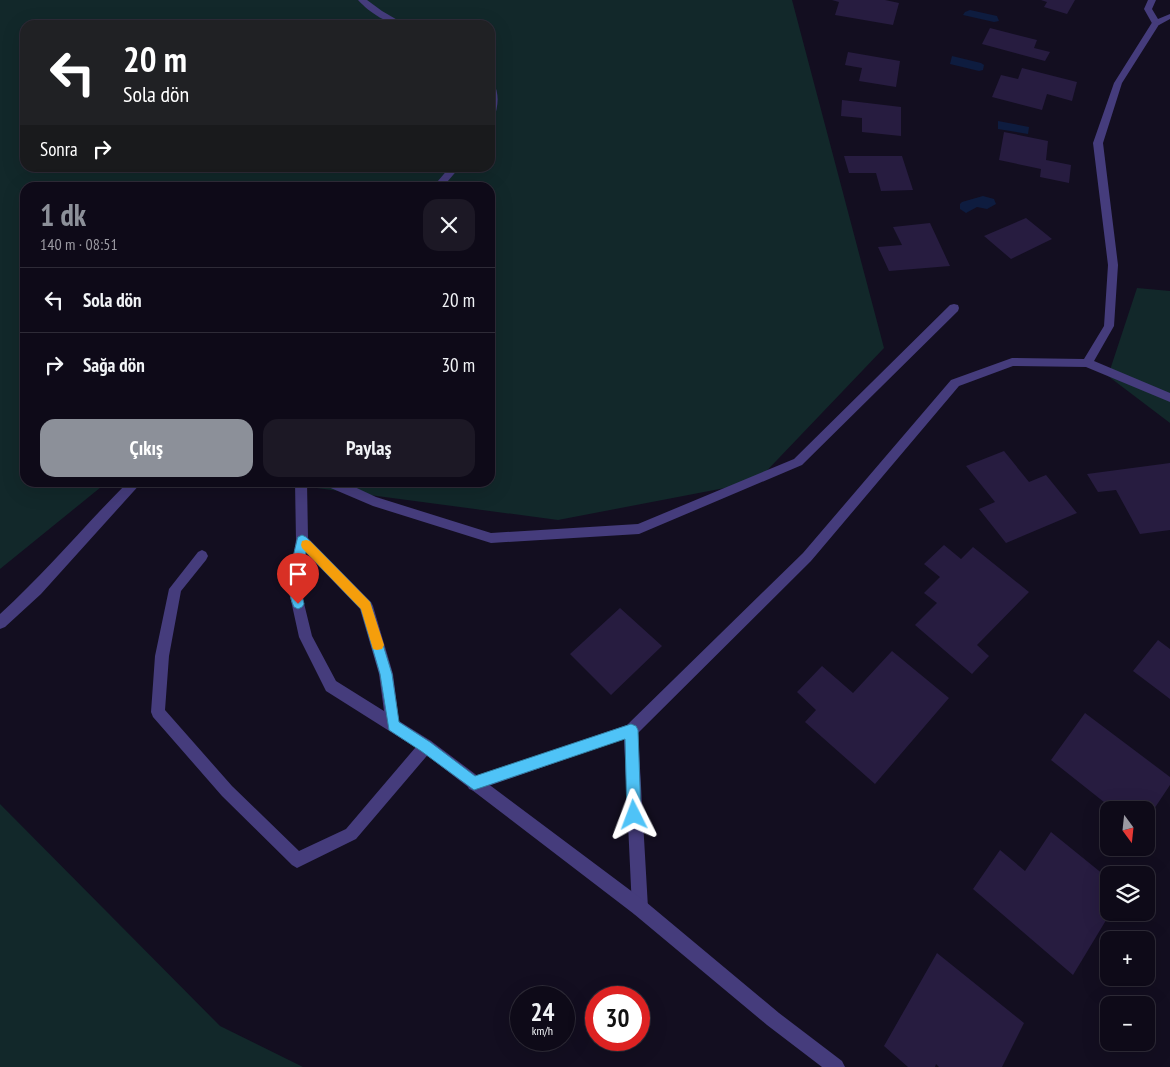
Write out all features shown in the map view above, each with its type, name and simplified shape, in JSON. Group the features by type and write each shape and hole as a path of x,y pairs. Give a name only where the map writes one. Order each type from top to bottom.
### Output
{"street":[{"path":"362,0 379,13 392,20"},
{"path":"1152,0 1148,9 1156,23"},
{"path":"1087,363 1109,326 1113,265 1098,144 1118,83 1156,23 1170,16"},
{"path":"441,182 450,172"},
{"path":"341,487 373,501 491,538 639,529 798,462 954,308"},
{"path":"474,784 631,730 807,557 955,383 1012,362 1087,363 1170,398"},
{"path":"0,623 36,590 101,517 131,487"},
{"path":"301,487 302,540 294,587 306,637 331,686 426,746 640,908 773,1019 836,1067"},
{"path":"302,540 366,606 386,674 393,726"},
{"path":"202,556 175,589 162,656 158,712 227,791 297,860 351,834 426,746"},
{"path":"631,730 640,908"}],"green space":[{"path":"0,0 792,0 884,348 756,482 558,520 309,487 495,487 495,182 20,182 20,487 101,487 0,569"},
{"path":"1137,288 1170,291 1170,423 1108,376"},
{"path":"0,804 220,1026 303,1067 0,1067"}],"water":[{"path":"970,10 997,16 999,21 994,22 963,15"},
{"path":"952,56 981,63 984,65 983,70 979,71 950,64"},
{"path":"998,121 1029,127 1028,134 998,129"},
{"path":"983,196 994,199 996,204 987,209 977,207 966,213 960,209 962,202"}],"building":[{"path":"832,0 885,0 899,3 893,25 835,15 839,2"},
{"path":"1041,0 1075,0 1067,14 1044,7 1047,2"},
{"path":"990,28 1037,40 1034,48 1050,52 1045,61 982,44"},
{"path":"848,52 900,61 896,87 859,81 862,68 845,65"},
{"path":"1022,68 1077,82 1072,101 1047,94 1042,110 992,97 1001,75 1018,79"},
{"path":"842,100 901,107 901,136 862,132 862,118 841,116"},
{"path":"1004,132 1048,141 1046,160 1071,165 1069,183 1040,177 1041,169 999,160"},
{"path":"844,156 902,156 913,190 881,191 876,173 849,173"},
{"path":"1026,218 1052,239 1011,259 984,236"},
{"path":"930,223 950,266 889,271 878,247 902,245 893,227"},
{"path":"1004,451 1029,482 1046,475 1077,513 1006,543 979,509 995,502 966,466"},
{"path":"1170,463 1170,530 1140,534 1116,490 1098,492 1087,474"},
{"path":"944,545 961,559 973,547 1029,592 977,645 989,656 972,674 915,625 937,603 924,593 940,577 924,564"},
{"path":"620,608 662,646 611,695 570,654"},
{"path":"1158,640 1170,649 1170,699 1133,671"},
{"path":"892,651 949,698 875,784 805,722 816,710 797,692 822,666 853,693"},
{"path":"1085,713 1170,777 1170,785 1155,808 1155,801 1103,801 1051,760"},
{"path":"1051,832 1100,872 1100,921 1106,921 1073,975 973,889 1000,850 1025,871"},
{"path":"937,953 1024,1023 1002,1067 939,1067 936,1064 935,1067 908,1067 884,1046"}],"slow traffic":[{"path":"306,545 366,606 377,645"}],"route":[{"path":"298,604 294,587 302,540 366,606 386,674 393,726 426,746 474,784 631,730 634,815"}]}
